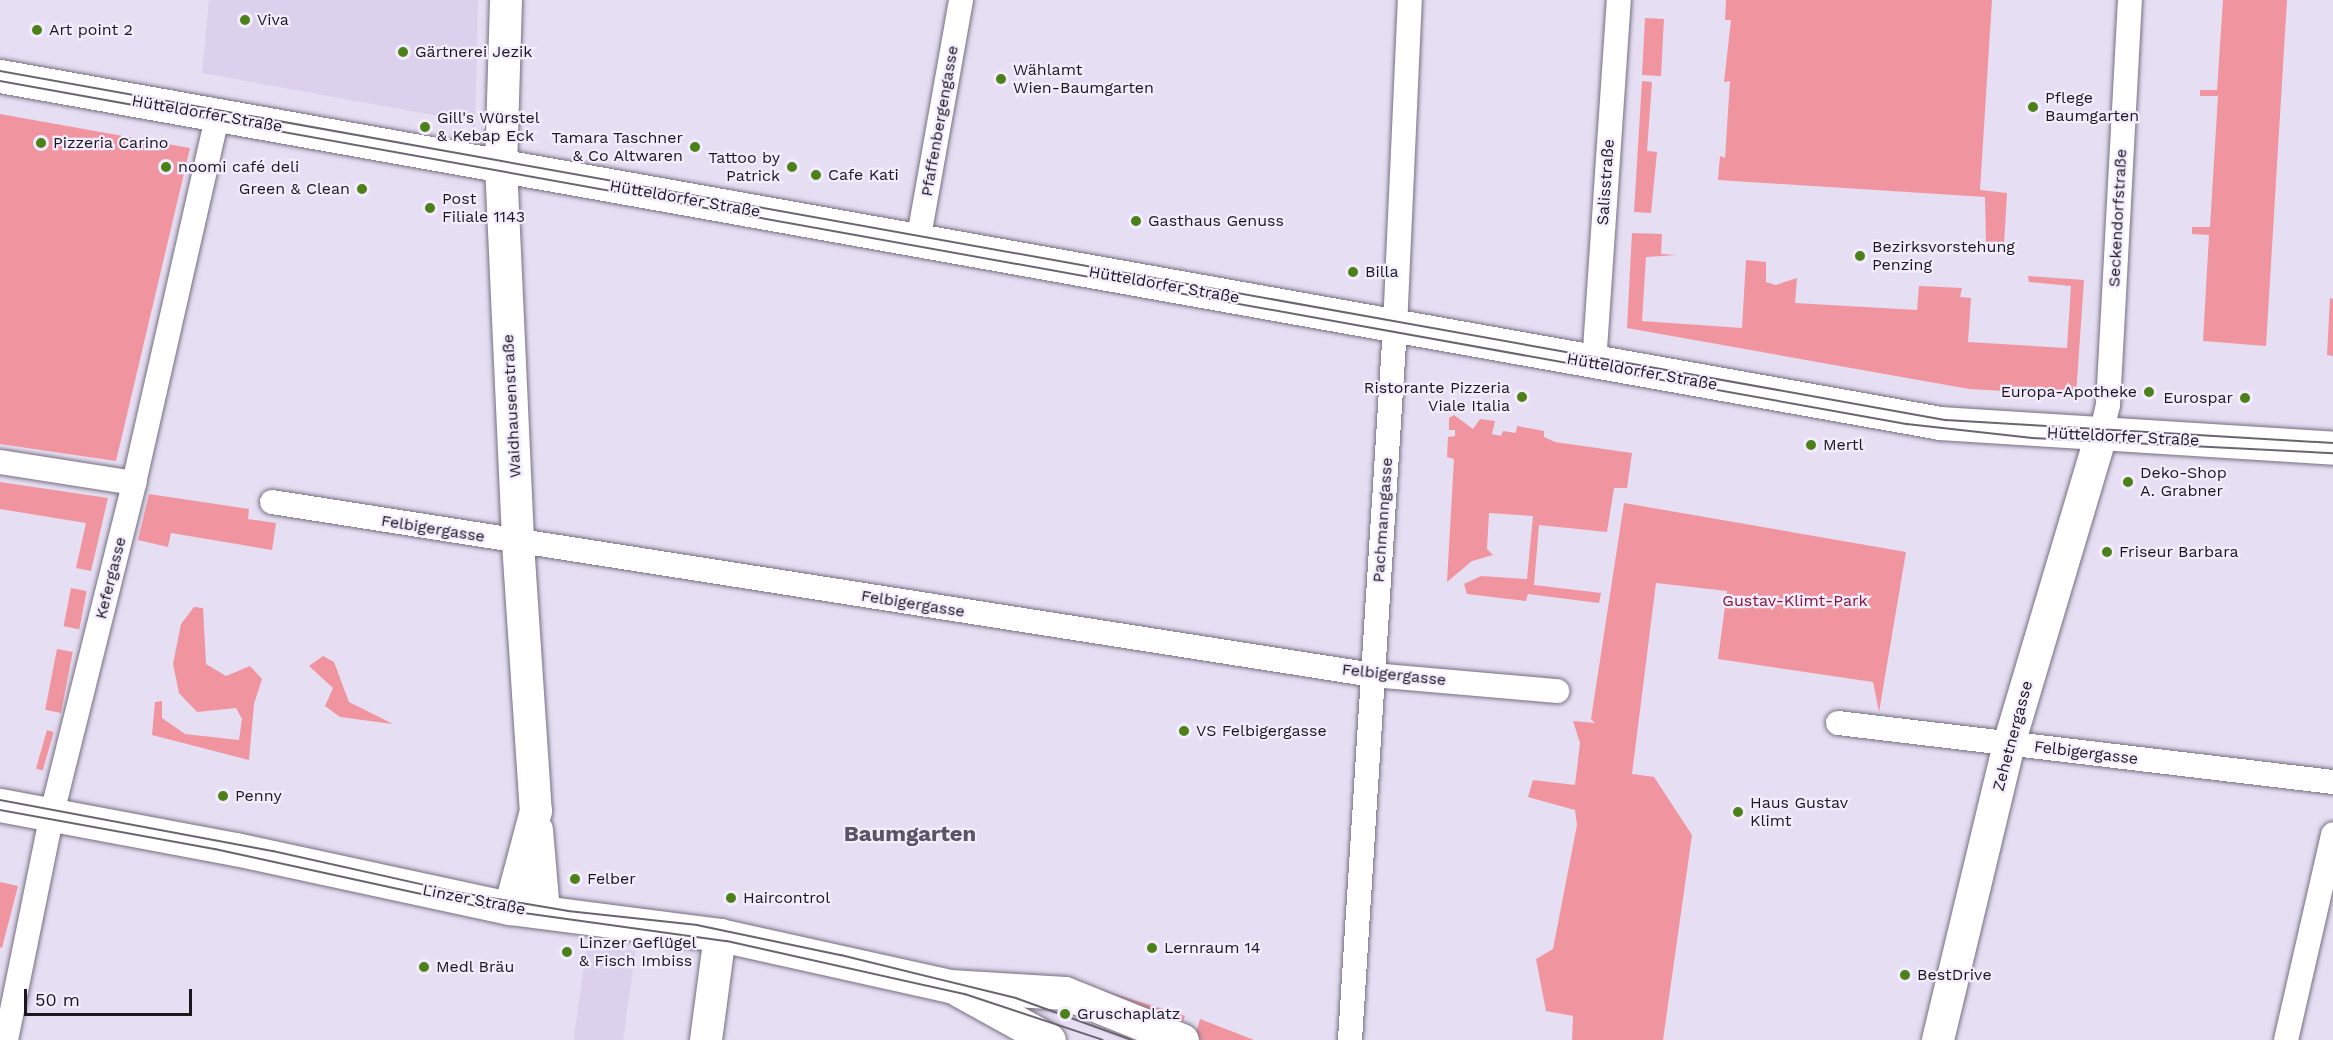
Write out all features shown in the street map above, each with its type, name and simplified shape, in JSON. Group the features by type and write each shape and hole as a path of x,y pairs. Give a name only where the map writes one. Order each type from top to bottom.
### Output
{"main road":[{"name":"Hütteldorfer Straße","path":"0,76 1594,364 1940,423 2333,448"},
{"name":"Linzer Straße","path":"0,806 236,849 510,908 720,935 950,986 1065,993 1098,1004 1182,1040"},
{"name":"Linzer Straße","path":"950,986 1013,1031 1049,1040"}],"street":[{"name":"Waidhausenstraße","path":"506,0 501,165 518,543 544,912"},
{"name":"Pfaffenbergengasse","path":"918,242 961,0"},
{"name":"Pachmanngasse","path":"1350,1040 1395,327 1410,0"},
{"name":"Salisstraße","path":"1594,364 1619,0"},
{"name":"Seckendorfstraße","path":"2101,435 2108,405 2130,0"},
{"name":"Kefergasse","path":"6,1040 52,815 134,483 217,117"},
{"name":"Zehetnergasse","path":"1938,1040 2009,744 2101,435"},
{"path":"0,462 134,483"},
{"name":"Felbigergasse","path":"272,502 518,543 1373,675 1557,691"},
{"name":"Felbigergasse","path":"1838,723 2333,782"},
{"name":"Waidhausenstraße","path":"510,908 536,811"},
{"path":"2286,1040 2333,834"},
{"path":"706,1040 720,935"},
{"path":"1013,1031 1040,993"}],"shaded area":[{"path":"209,0 478,0 475,127 455,119 202,73"},
{"path":"587,944 636,951 623,1040 574,1039"}],"green space":[{"path":"1726,0 1992,0 1980,190 2007,193 2004,244 1986,243 1985,197 1718,180 1720,156 1725,158 1730,81 1724,82 1731,20 1725,20"},
{"path":"2223,0 2287,0 2266,346 2203,341 2209,235 2192,234 2192,227 2210,227 2218,96 2200,96 2200,90 2217,90"},
{"path":"1645,18 1664,19 1661,76 1642,75"},
{"path":"1642,81 1652,82 1647,151 1657,152 1651,213 1634,212"},
{"path":"0,114 190,148 116,461 0,444"},
{"path":"1632,233 1662,234 1661,254 1677,255 1646,257 1642,321 1742,328 1746,260 1766,262 1766,282 1776,285 1797,278 1795,303 1917,310 1919,286 1962,288 1960,297 1971,298 1968,342 2067,348 2071,286 2029,282 2028,276 2084,280 2076,395 1969,389 1627,328"},
{"path":"2330,298 2333,299 2333,356 2327,355"},
{"path":"1454,415 1473,429 1480,419 1495,421 1492,434 1501,436 1503,431 1516,433 1517,426 1544,431 1544,437 1555,442 1632,453 1627,488 1614,488 1607,532 1539,525 1534,585 1601,593 1599,603 1528,594 1526,601 1467,594 1464,584 1481,576 1527,579 1533,516 1489,513 1487,549 1493,555 1472,561 1447,582 1454,459 1447,457 1448,437 1455,436 1455,430 1449,430 1449,418"},
{"path":"0,482 108,498 91,571 76,568 86,523 0,509"},
{"path":"149,494 249,509 248,519 276,523 272,550 171,533 168,547 138,540"},
{"name":"Gustav-Klimt-Park","path":"1624,503 1906,552 1879,712 1873,682 1718,659 1727,591 1656,583 1632,774 1654,777 1692,835 1663,1040 1572,1040 1573,1016 1546,1011 1536,959 1553,949 1577,825 1575,810 1528,797 1533,780 1575,785 1580,743 1573,721 1595,723 1591,719"},
{"path":"71,588 87,591 79,629 64,626"},
{"path":"194,607 203,608 206,664 226,676 250,666 262,679 254,704 249,760 152,735 155,702 162,701 162,718 185,734 239,740 242,719 236,708 197,712 179,693 173,664 181,624"},
{"path":"57,649 73,652 61,713 45,710"},
{"path":"323,656 334,662 349,702 393,724 340,717 325,706 333,688 309,666"},
{"path":"47,730 54,732 43,770 36,768"},
{"path":"0,882 18,886 2,948 0,947"},
{"path":"1099,989 1185,1016 1179,1031"},
{"path":"1200,1019 1254,1040 1202,1040 1195,1037"}],"tram line":[{"path":"0,71 1946,420 2333,443"},
{"path":"0,81 1907,424 2032,438 2333,453"},
{"path":"0,800 273,851 456,892 568,911 697,925 841,955 1016,998 1132,1040"},
{"path":"0,810 215,849 481,907 727,941 965,994 1103,1040"}],"place":[{"name":"Viva","path":"245,20"},
{"name":"Art point 2","path":"37,30"},
{"name":"Gärtnerei Jezik","path":"403,52"},
{"name":"Wählamt Wien-Baumgarten","path":"1001,79"},
{"name":"Pflege Baumgarten","path":"2033,107"},
{"name":"Gill's Würstel & Kebap Eck","path":"425,127"},
{"name":"Pizzeria Carino","path":"41,143"},
{"name":"Tamara Taschner & Co Altwaren","path":"695,147"},
{"name":"noomi café deli","path":"166,167"},
{"name":"Tattoo by Patrick","path":"792,167"},
{"name":"Cafe Kati","path":"816,175"},
{"name":"Green & Clean","path":"362,189"},
{"name":"Post Filiale 1143","path":"430,208"},
{"name":"Gasthaus Genuss","path":"1136,221"},
{"name":"Bezirksvorstehung Penzing","path":"1860,256"},
{"name":"Billa","path":"1353,272"},
{"name":"Europa-Apotheke","path":"2149,392"},
{"name":"Ristorante Pizzeria Viale Italia","path":"1522,397"},
{"name":"Eurospar","path":"2245,398"},
{"name":"Mertl","path":"1811,445"},
{"name":"Deko-Shop A. Grabner","path":"2128,482"},
{"name":"Friseur Barbara","path":"2107,552"},
{"name":"VS Felbigergasse","path":"1184,731"},
{"name":"Penny","path":"223,796"},
{"name":"Haus Gustav Klimt","path":"1738,812"},
{"name":"Felber","path":"575,879"},
{"name":"Haircontrol","path":"731,898"},
{"name":"Lernraum 14","path":"1152,948"},
{"name":"Linzer Geflügel & Fisch Imbiss","path":"567,952"},
{"name":"Medl Bräu","path":"424,967"},
{"name":"BestDrive","path":"1905,975"},
{"name":"Gruschaplatz","path":"1065,1014"}],"district":[{"name":"Baumgarten","path":"910,834"}]}
